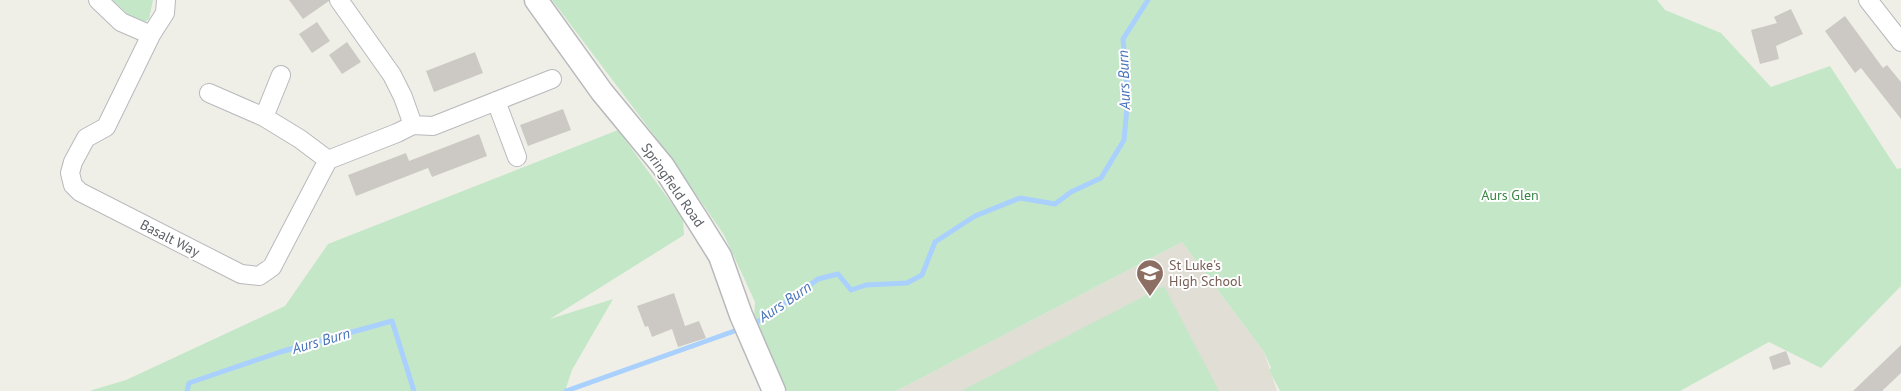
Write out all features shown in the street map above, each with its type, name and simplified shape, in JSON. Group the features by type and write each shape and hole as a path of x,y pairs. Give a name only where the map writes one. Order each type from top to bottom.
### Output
{"street":[{"path":"98,0 121,22 151,35"},
{"name":"Basalt Way","path":"166,0 165,13 151,35 106,127 86,138 73,162 70,173 73,185 80,192 241,274 259,276 272,267 328,160"},
{"path":"339,0 392,76 404,97 413,125"},
{"name":"Springfield Road","path":"536,0 602,92 664,166 720,256 741,315 774,391"},
{"path":"1868,0 1901,42"},
{"path":"264,117 281,75"},
{"path":"209,93 264,117 300,139 328,160 413,125 433,126 552,79"},
{"path":"496,101 516,157"}],"shaded area":[{"name":"St Luke's High School","path":"1182,242 1264,352 1277,391 896,391"}],"green space":[{"path":"112,0 153,0 149,19 140,25"},
{"name":"Aurs Glen","path":"552,0 1657,0 1665,10 1721,33 1771,87 1830,66 1897,169 1901,168 1901,286 1821,368 1769,342 1680,391 1280,391 1269,370 1271,368 1264,352 1182,242 896,391 787,391 754,318 755,302 724,235 666,151"},
{"path":"618,130 683,219 684,235 550,319 613,299 572,370 565,391 89,391 126,380 285,306 328,244"},
{"path":"1164,286 1219,391 961,391"}],"building":[{"path":"289,0 329,0 329,1 303,19"},
{"path":"1791,9 1803,34 1776,46 1779,59 1760,64 1751,30 1777,23 1774,17"},
{"path":"1845,16 1883,68 1887,65 1901,82 1901,119 1861,68 1855,73 1825,31"},
{"path":"317,22 330,41 312,53 299,34"},
{"path":"347,42 361,62 342,74 329,55"},
{"path":"475,52 483,73 434,92 426,71"},
{"path":"563,109 571,130 528,146 520,125"},
{"path":"479,134 487,156 432,177 428,168 356,196 348,175 406,153 409,161"},
{"path":"674,293 685,326 699,321 706,338 678,347 672,329 652,337 648,326 645,327 637,306"},
{"path":"1901,345 1901,373 1882,391 1853,391"},
{"path":"1786,351 1791,364 1773,370 1769,357"}],"waterway":[{"name":"Aurs Burn","path":"752,324 763,319 818,279 838,274 851,290 866,285 907,283 922,275 935,242 975,216 1020,198 1055,204 1071,192 1101,178 1124,140 1128,96 1123,39 1148,0"},
{"name":"Aurs Burn","path":"187,391 189,383 280,352 392,321 414,391"},
{"name":"Aurs Burn","path":"566,391 740,329"}],"place":[{"name":"St Luke's High School","path":"1150,297"}]}
